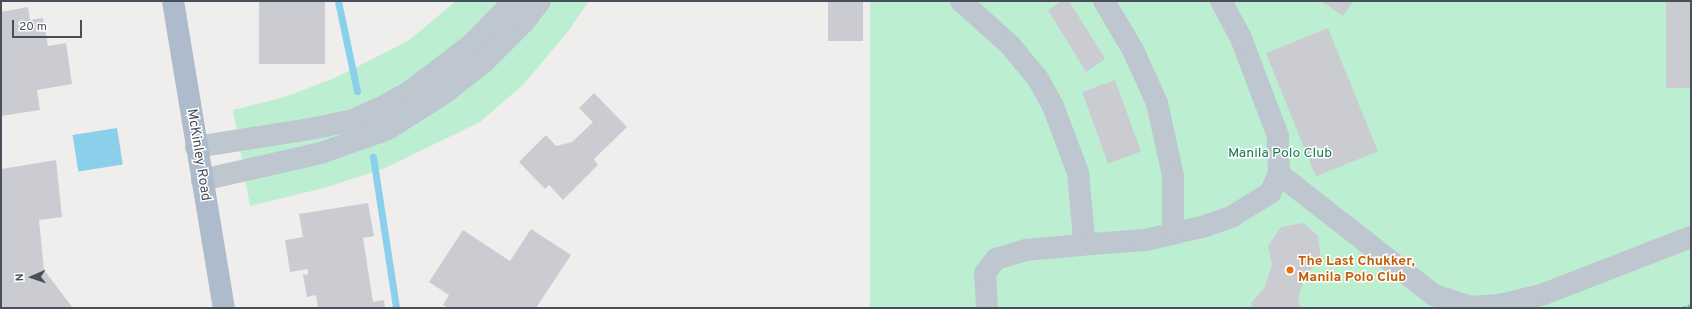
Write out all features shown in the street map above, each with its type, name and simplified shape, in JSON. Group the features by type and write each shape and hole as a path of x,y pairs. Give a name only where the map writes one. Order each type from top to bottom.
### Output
{"main road":[{"name":"McKinley Road","path":"173,1 196,147 224,308"}],"lane":[{"path":"196,147 316,128 353,120 409,92 471,44 514,1"},
{"path":"202,180 321,153 388,129 446,92 485,61 523,23 540,1"},
{"path":"961,1 1010,45 1038,79 1053,106 1078,173 1084,239 1092,244"},
{"path":"1104,1 1133,50 1157,104 1173,176 1173,234"},
{"path":"987,308 985,273 996,259 1026,250 1146,240 1173,234 1231,217 1252,206 1270,193 1279,174 1278,136 1241,38 1221,1"},
{"path":"316,128 321,153"},
{"path":"1279,174 1434,295 1470,307 1500,305 1544,294 1691,237"}],"path":[{"path":"1683,308 1691,305"}],"green space":[{"path":"456,1 589,1 569,30 524,84 480,122 385,168 324,188 250,206 233,110 288,96 339,76 408,41"},
{"name":"Manila Polo Club","path":"870,1 1691,1 1691,308 870,308"}],"water":[{"path":"117,128 123,165 78,172 73,135"}],"building":[{"path":"259,1 325,1 325,64 259,64"},
{"path":"828,1 863,1 863,41 828,41"},
{"path":"1062,1 1069,1 1105,59 1086,72 1048,10"},
{"path":"1321,1 1353,1 1343,16"},
{"path":"1666,1 1691,1 1691,88 1666,88"},
{"path":"28,7 30,20 43,18 48,46 66,43 72,84 37,90 40,110 1,116 1,12"},
{"path":"1328,28 1378,151 1316,176 1266,53"},
{"path":"1115,80 1141,151 1108,163 1082,92"},
{"path":"594,93 627,127 594,159 598,165 563,200 549,185 545,189 519,162 546,135 556,146 572,142 593,122 579,108"},
{"path":"56,160 62,217 39,220 44,270 73,308 1,308 1,169"},
{"path":"368,203 374,236 363,238 373,302 384,300 385,308 318,308 316,295 307,297 303,275 308,274 308,269 290,272 285,240 303,237 299,214"},
{"name":"The Last Chukker, Manila Polo Club","path":"1303,223 1318,236 1321,259 1306,275 1298,298 1300,308 1252,308 1251,303 1265,287 1272,264 1268,246 1281,227"},
{"path":"531,229 571,255 536,308 448,308 443,305 449,295 429,282 463,230 510,261"}],"waterway":[{"path":"338,1 357,91"},
{"path":"373,157 396,308"}],"place":[{"name":"The Last Chukker, Manila Polo Club","path":"1290,270"}]}
